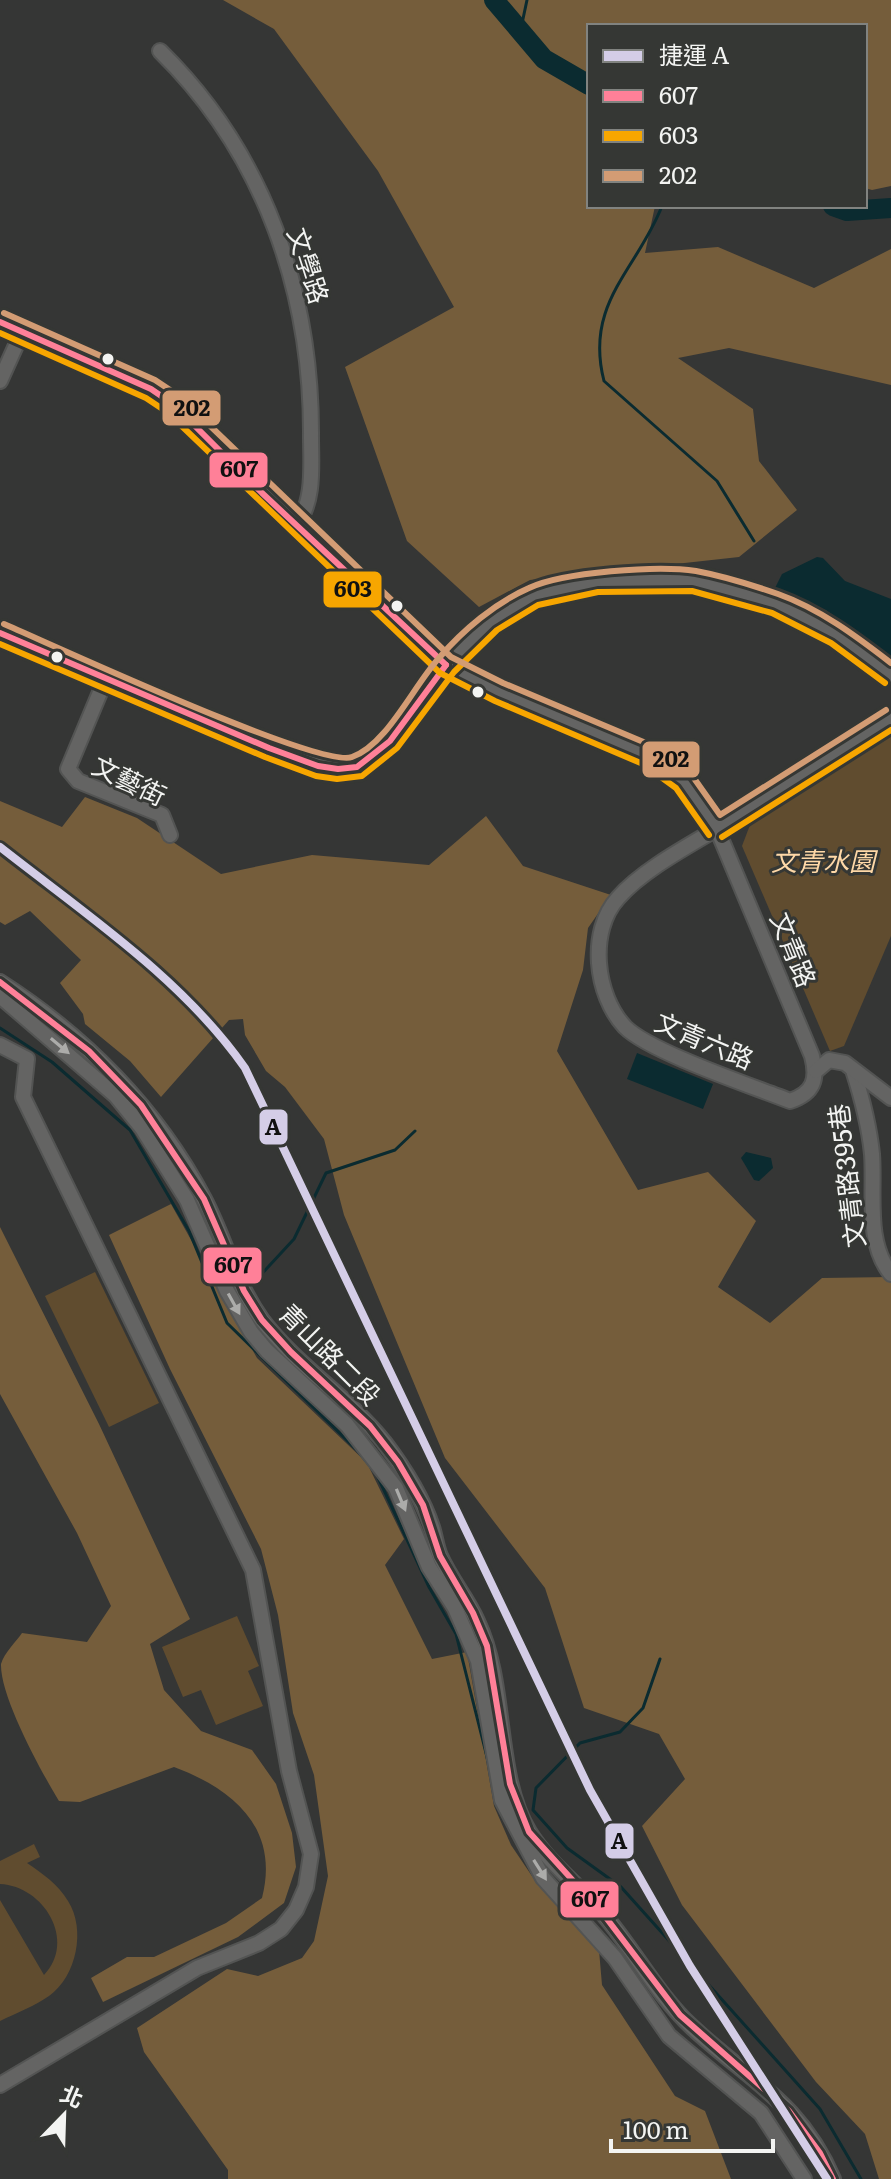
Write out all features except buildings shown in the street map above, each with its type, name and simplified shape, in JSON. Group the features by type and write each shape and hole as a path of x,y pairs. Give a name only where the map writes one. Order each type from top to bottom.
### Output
{"street":[{"name":"文學路","path":"160,51 208,103 251,168 302,313 311,416 311,480 304,515 296,525"},
{"name":"文青路","path":"0,322 151,389 173,404 296,525 446,665 521,702 648,755 683,781 717,829 816,1071"},
{"path":"0,381 22,332"},
{"path":"0,633 269,748 318,766 338,769 357,767 390,741 446,665 491,622 534,596 597,582 693,581 776,604 836,634 891,675"},
{"name":"文藝街","path":"106,678 68,769 78,781 162,815 170,835"},
{"path":"717,829 891,718"},
{"name":"文青六路","path":"717,829 617,899 600,937 599,957 606,997 626,1027 642,1039 790,1101 805,1096 813,1087 816,1071"},
{"name":"青山路二段","path":"0,982 93,1054 151,1116 198,1188 238,1278 262,1319 357,1413 407,1475 432,1525 439,1554 478,1622 488,1649 499,1691 513,1788 527,1829 556,1867 603,1913 688,2024 782,2100 805,2126 833,2179"},
{"name":"青山路二段","path":"0,996 95,1076 133,1117 187,1200 227,1291 251,1332 267,1351 347,1425 396,1488 429,1567 450,1599 478,1661 502,1800 543,1878 615,1958 669,2036 761,2113 804,2179"},
{"path":"0,1045 27,1059 23,1097 253,1570 289,1771 311,1854 306,1887 296,1910 281,1929 259,1943 197,1968 0,2085"},
{"name":"文青路395巷","path":"816,1071 829,1060 845,1063 891,1098"},
{"name":"文青路395巷","path":"853,1070 867,1113 876,1251 891,1274"}],"green space":[{"name":"文青水園","path":"891,735 891,936 844,1046 830,1051 742,846 750,825"},
{"path":"95,1272 159,1403 109,1427 45,1296"},
{"path":"237,1616 259,1666 248,1671 263,1706 216,1725 201,1690 183,1697 162,1647"},
{"path":"34,1844 40,1857 27,1863 55,1884 68,1901 77,1925 76,1952 59,1987 38,2003 0,2021 0,1900 44,1975 57,1947 51,1918 42,1905 16,1887 0,1884 0,1861"}],"shaded area":[{"path":"223,0 891,0 891,186 867,189 867,24 587,24 587,208 655,208 645,253 718,247 814,288 891,249 891,385 729,348 678,358 753,409 759,461 797,510 739,557 530,580 479,607 407,541 345,367 454,307 378,171 274,29"},
{"path":"85,797 137,818 221,874 312,855 429,865 486,816 523,866 611,895 588,928 583,970 557,1051 638,1190 708,1172 756,1221 718,1287 770,1323 822,1278 891,1277 891,2179 879,2179 865,2134 816,2082 682,1905 642,1826 685,1779 659,1734 584,1708 545,1588 445,1458 344,1215 324,1139 285,1087 266,1071 245,1035 243,1019 229,1020 161,1097 130,1061 85,1024 83,1014 60,983 81,960 30,911 5,925 0,922 0,801 62,827"},
{"path":"171,1204 257,1358 367,1463 404,1539 385,1565 432,1659 467,1652 494,1806 511,1845 538,1885 599,1950 602,1985 675,2096 705,2111 731,2179 228,2179 228,2170 144,2052 137,2028 227,1969 258,1976 302,1958 314,1941 328,1876 314,1775 293,1713 278,1615 261,1549 170,1369 109,1235"},
{"path":"0,1227 99,1424 190,1619 150,1644 164,1690 201,1731 252,1750 276,1784 292,1833 296,1867 284,1903 238,1937 103,2002 91,1978 127,1957 154,1957 226,1923 262,1898 266,1873 264,1851 258,1832 247,1814 233,1800 215,1787 174,1767 80,1802 59,1801 14,1714 1,1664 22,1633 87,1642 111,1606 77,1533 0,1394"}],"water":[{"path":"817,557 823,558 845,581 891,599 891,658 826,610 774,590 782,574"},
{"path":"637,1053 713,1084 703,1109 627,1079"},
{"path":"746,1152 771,1158 773,1168 759,1181 754,1180 741,1158"}],"waterway":[{"path":"494,0 544,59 587,84"},
{"path":"520,33 527,0"},
{"path":"661,208 607,308 601,330 600,354 604,381 717,481 754,541"},
{"path":"839,208 847,211 891,208"},
{"path":"0,1028 52,1062 130,1130 189,1231 227,1323 357,1450 376,1473 429,1587 456,1634 490,1769"},
{"path":"257,1279 294,1239 326,1173 395,1150 415,1131"},
{"path":"660,1659 643,1708 620,1732 580,1743 536,1788 533,1810 567,1848 621,1887 820,2109 861,2179"}],"metro line":[{"name":"A","path":"0,847 162,976 220,1035 245,1068 590,1790 690,1966 827,2179"}],"transit line":[{"name":"202","path":"4,313 155,380 179,396 451,657 503,683 653,746 691,774 720,815 886,710"},
{"name":"607","path":"0,322 151,389 173,404 262,493 446,665"},
{"name":"603","path":"0,333 146,398 167,412 440,673 495,701 643,764 676,788 709,835"},
{"name":"202","path":"4,624 241,726 330,756 352,757 365,750 388,728 430,670 469,628 516,594 544,582 564,578 611,571 659,569 696,571 727,578 808,607 851,633 891,663"},
{"name":"603","path":"0,644 265,757 316,776 337,779 362,776 397,748 454,672 497,630 538,605 598,592 692,591 772,613 831,643 885,683"},
{"name":"607","path":"0,633 269,748 318,766 338,769 357,767 390,741 446,665"},
{"name":"603","path":"722,837 891,730"},
{"name":"607","path":"0,982 89,1051 141,1105 204,1199 244,1291 262,1320 291,1352 370,1426 398,1462 423,1505 440,1556 473,1613 487,1646 510,1784 529,1832 604,1915 680,2015 789,2111 820,2153 833,2179"}]}
